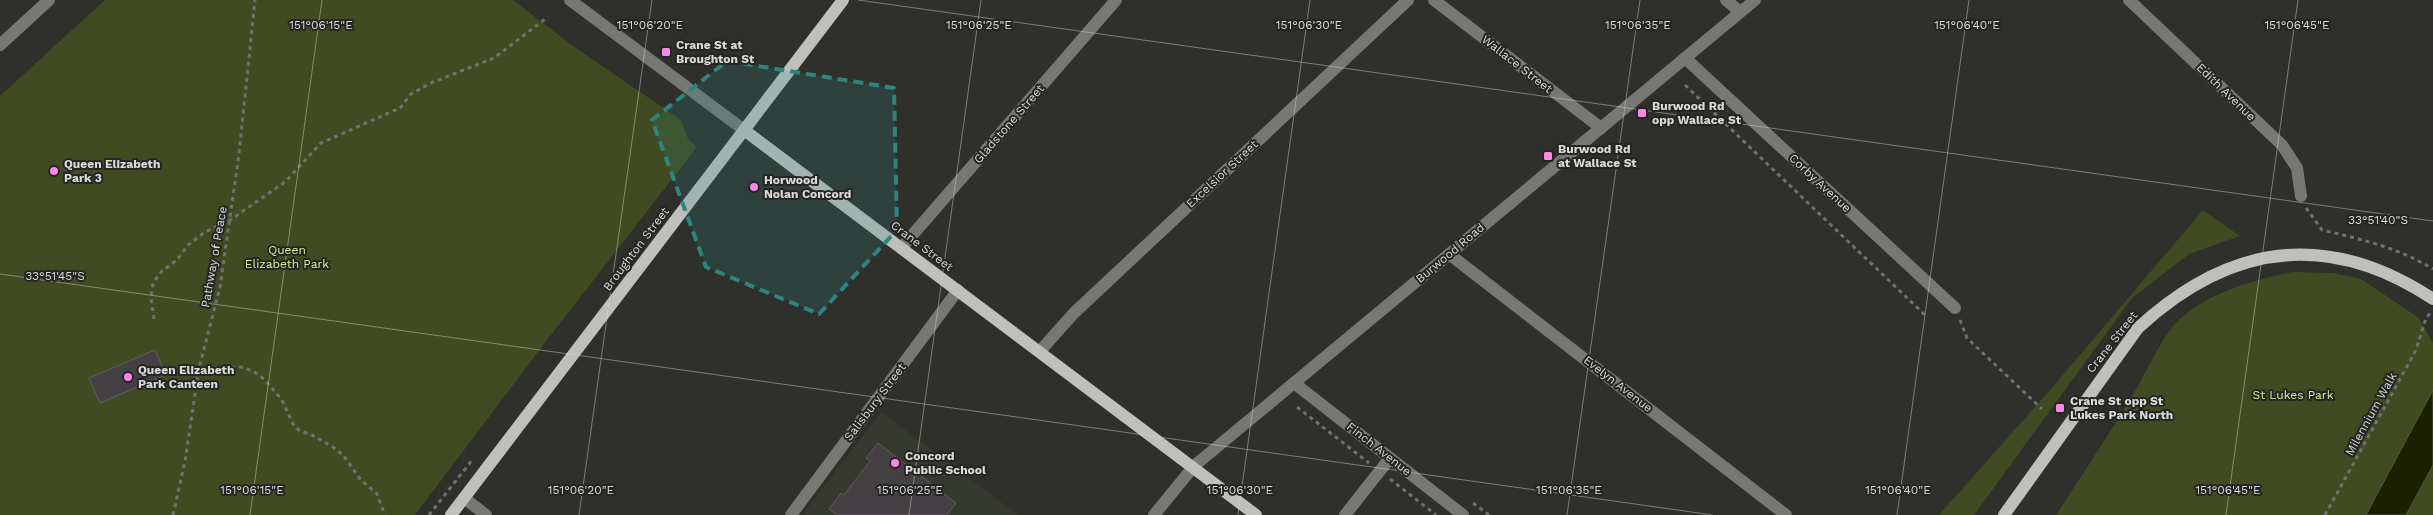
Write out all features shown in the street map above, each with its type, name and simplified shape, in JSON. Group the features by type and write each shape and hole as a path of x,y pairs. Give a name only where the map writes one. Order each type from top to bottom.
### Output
{"main road":[{"name":"Broughton Street","path":"451,515 844,0"},
{"name":"Crane Street","path":"744,130 1194,466 1256,515"},
{"name":"Crane Street","path":"2004,515 2138,328 2170,300 2214,274 2245,263 2280,256 2309,254 2360,263 2390,274 2433,299"}],"street":[{"path":"0,45 50,0"},
{"name":"Crane Street","path":"570,0 744,130"},
{"name":"Gladstone Street","path":"902,247 1116,0"},
{"name":"Excelsior Street","path":"1040,351 1074,313 1408,0"},
{"name":"Wallace Street","path":"1434,0 1601,128"},
{"path":"1726,0 1740,12"},
{"name":"Burwood Road","path":"1154,515 1194,466 1755,0"},
{"name":"Edith Avenue","path":"2129,0 2282,145 2297,168 2301,196"},
{"name":"Corby Avenue","path":"1685,58 1955,308"},
{"name":"Evelyn Avenue","path":"1450,254 1786,515"},
{"name":"Salisbury Street","path":"791,515 958,290"},
{"name":"Finch Avenue","path":"1294,383 1463,515"},
{"path":"1345,515 1390,458"},
{"path":"464,498 486,515"}],"path":[{"name":"Pathway of Peace","path":"173,515 185,461 199,368 220,287 230,220 255,0"},
{"path":"154,319 151,298 153,283 162,271 178,260 188,246 205,232 230,220 285,182 321,143 400,108 412,94 431,83 494,58 548,17"},
{"path":"1685,85 1926,316"},
{"path":"2301,196 2310,215 2322,230 2368,240 2396,250 2433,269"},
{"path":"1955,308 1967,338 2042,408"},
{"name":"Milennium Walk","path":"2325,515 2416,350 2426,318"},
{"path":"199,368 242,367 253,370 264,379 282,400 294,426 300,432 310,434 343,455 360,479 377,494 384,507 385,515"},
{"path":"1297,407 1436,515"}],"highlighted area":[{"path":"727,61 894,88 897,230 819,314 706,267 652,120"}],"shaded area":[{"path":"2433,390 2433,465 2406,515 2366,515"},
{"name":"Concord Public School","path":"881,412 1018,515 802,515"}],"green space":[{"name":"Queen Elizabeth Park","path":"105,0 513,0 573,46 681,120 688,139 697,147 547,340 415,515 0,515 0,96"},
{"path":"2203,210 2240,236 2189,254 2132,298 1974,515 1939,515 2057,382"},
{"name":"St Lukes Park","path":"2293,272 2333,273 2361,279 2419,318 2433,343 2433,390 2366,515 2056,515 2118,419 2161,344 2175,324 2200,304 2230,289"},
{"path":"2433,465 2433,515 2406,515"}],"building":[{"name":"Queen Elizabeth Park Canteen","path":"155,350 166,375 100,403 89,378"},
{"path":"878,443 956,503 947,515 837,515 829,509 841,493 844,495 870,461 866,458"}],"place":[{"name":"Crane St at Broughton St","path":"666,52"},
{"name":"Burwood Rd opp Wallace St","path":"1642,113"},
{"name":"Burwood Rd at Wallace St","path":"1548,156"},
{"name":"Queen Elizabeth Park 3","path":"54,171"},
{"name":"Horwood Nolan Concord","path":"754,187"},
{"name":"Queen Elizabeth Park Canteen","path":"128,377"},
{"name":"Crane St opp St Lukes Park North","path":"2060,408"},
{"name":"Concord Public School","path":"895,463"}]}
